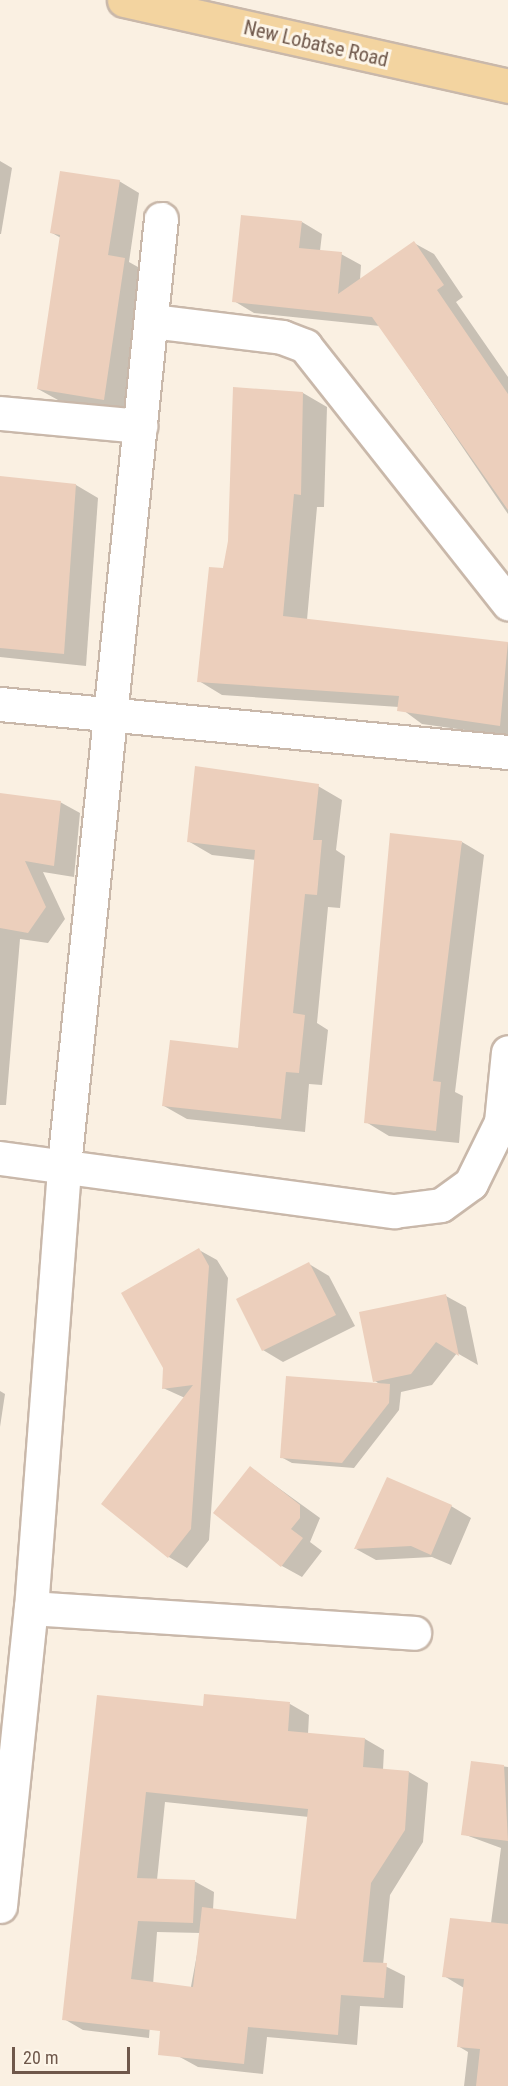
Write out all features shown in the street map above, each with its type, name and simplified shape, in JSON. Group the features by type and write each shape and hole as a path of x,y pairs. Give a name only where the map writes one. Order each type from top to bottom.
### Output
{"main road":[{"name":"New Lobatse Road","path":"124,0 508,86"}],"street":[{"path":"0,1906 31,1608 64,1165 161,219"},
{"path":"152,321 282,337 305,346 508,603"},
{"path":"0,413 141,426"},
{"path":"0,704 508,752"},
{"path":"0,1158 394,1211 441,1205 471,1183 501,1122 508,1052"},
{"path":"31,1608 414,1633"}],"building":[{"path":"60,171 120,180 108,255 125,258 104,400 37,389 60,235 50,233"},
{"path":"241,215 302,221 299,248 342,252 338,294 414,241 444,285 437,290 508,394 508,510 372,317 232,302"},
{"path":"233,387 303,392 301,495 294,494 283,616 508,642 500,726 397,711 399,696 197,682 209,567 223,568 228,541"},
{"path":"0,476 76,484 64,654 0,648"},
{"path":"195,766 319,784 313,840 322,840 317,895 305,894 293,1013 305,1015 299,1073 286,1072 281,1119 162,1106 170,1040 238,1048 255,850 187,842"},
{"path":"0,793 61,801 54,866 25,861 46,907 28,933 0,928"},
{"path":"390,833 462,841 433,1081 441,1082 436,1131 364,1123"},
{"path":"199,1248 209,1266 191,1529 168,1558 101,1504 193,1385 162,1389 163,1368 121,1293"},
{"path":"309,1262 336,1315 262,1351 236,1299"},
{"path":"446,1294 459,1356 436,1342 411,1374 373,1382 359,1312"},
{"path":"286,1376 390,1384 389,1403 342,1463 280,1458"},
{"path":"250,1466 300,1505 300,1518 291,1529 303,1538 281,1567 213,1513"},
{"path":"387,1477 452,1505 431,1555 411,1546 354,1549"},
{"path":"204,1694 290,1702 288,1731 365,1738 363,1767 409,1771 405,1830 371,1883 363,1962 387,1963 384,1998 341,1995 338,2035 248,2027 244,2064 158,2055 160,2031 62,2020 97,1695 203,1706","holes":["146,1792 308,1809 296,1919 202,1907 193,1987 131,1979 138,1921 193,1923 195,1880 137,1878"]},
{"path":"471,1761 504,1765 508,1841 461,1835"},
{"path":"450,1918 508,1924 508,2086 476,2086 480,2049 457,2047 464,1979 442,1977"}]}
